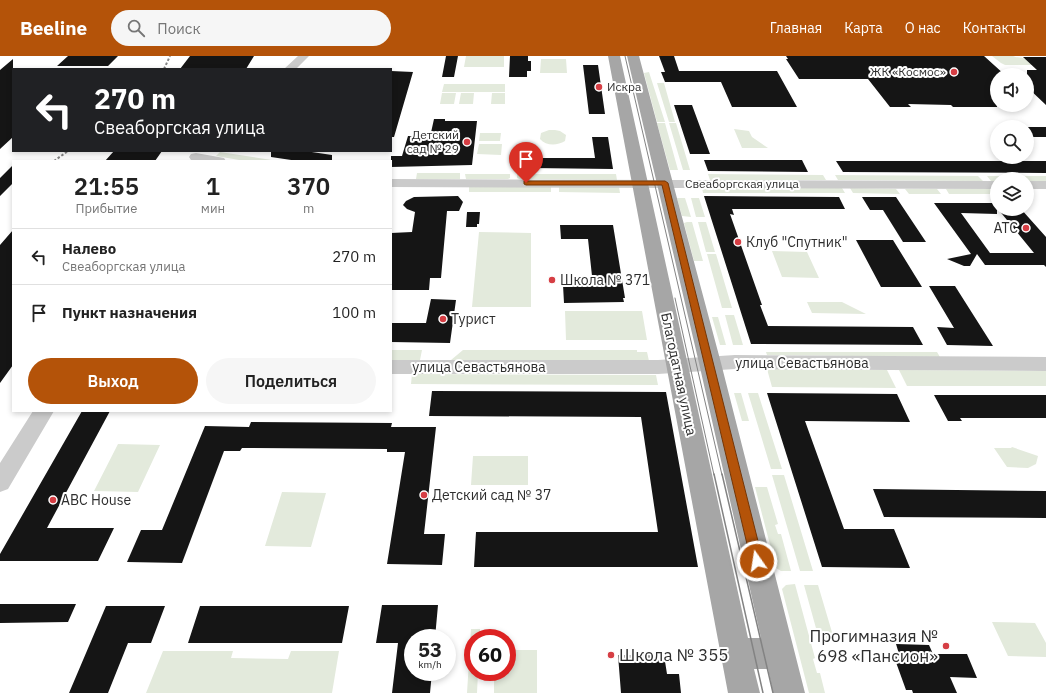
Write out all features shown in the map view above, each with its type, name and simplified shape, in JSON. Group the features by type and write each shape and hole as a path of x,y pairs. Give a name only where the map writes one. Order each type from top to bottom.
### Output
{"main road":[{"name":"Благодатная улица","path":"614,56 744,693"},
{"path":"633,56 710,364 789,693"},
{"path":"736,653 779,654"}],"street":[{"path":"291,68 304,56"},
{"path":"197,156 215,160"},
{"name":"Свеаборгская улица","path":"392,183 990,184"},
{"path":"1034,185 1046,185"},
{"name":"улица Севастьянова","path":"392,367 658,367 735,362 1046,364"},
{"path":"0,482 43,412"}],"shaded area":[{"path":"466,56 504,56 504,67 464,67"},
{"path":"992,56 1013,56 1034,62 1046,62 1046,65 1005,65"},
{"path":"541,59 566,59 567,73 540,73"},
{"path":"649,72 665,122 657,122 644,73"},
{"path":"657,83 664,83 675,122 669,122"},
{"path":"444,84 505,84 505,92 442,92"},
{"path":"442,93 456,93 454,104 440,104"},
{"path":"461,93 474,93 473,104 459,104"},
{"path":"492,93 505,93 505,104 491,104"},
{"path":"657,123 665,123 678,170 670,170"},
{"path":"669,123 676,123 690,170 683,170"},
{"path":"734,129 749,131 752,137 768,148 742,148"},
{"path":"549,130 555,130 566,135 565,141 559,144 548,144 540,139 541,133"},
{"path":"480,133 501,133 500,141 479,141"},
{"path":"479,144 502,144 501,155 477,154"},
{"path":"220,152 272,160 239,160 216,156"},
{"path":"417,173 460,173 460,179 416,179"},
{"path":"465,174 510,174 510,178 466,179"},
{"path":"517,174 616,174 617,180 519,179 517,178"},
{"path":"708,174 823,175 826,180 710,180"},
{"path":"835,175 978,176 983,181 838,180"},
{"path":"1034,176 1046,176 1046,181 1034,181"},
{"path":"469,187 551,187 551,192 469,192"},
{"path":"559,187 619,187 620,193 559,192"},
{"path":"702,188 842,188 845,193 703,193"},
{"path":"850,188 896,189 900,194 853,193"},
{"path":"905,189 937,189 941,194 909,194"},
{"path":"946,189 990,189 990,194 949,194"},
{"path":"677,198 685,198 691,217 682,216"},
{"path":"691,198 699,198 705,217 696,217"},
{"path":"692,222 703,261 694,261 684,223"},
{"path":"698,222 706,222 715,252 706,252"},
{"path":"479,232 531,233 531,307 472,307"},
{"path":"772,251 807,252 819,278 782,277"},
{"path":"707,254 716,254 732,308 722,308"},
{"path":"807,302 842,302 866,314 812,313"},
{"path":"565,311 642,311 647,340 566,340"},
{"path":"725,315 734,315 743,345 733,345"},
{"path":"712,317 718,317 726,345 720,345"},
{"path":"392,350 422,350 420,360 392,360"},
{"path":"463,350 637,350 637,352 647,352 649,361 451,360"},
{"path":"766,352 937,352 940,357 767,355"},
{"path":"767,369 887,370 896,388 772,387"},
{"path":"899,370 1046,371 1046,386 907,386"},
{"path":"412,374 656,375 658,385 411,384"},
{"path":"734,393 741,393 749,421 742,421"},
{"path":"748,393 758,393 782,469 771,469"},
{"path":"118,444 160,445 138,492 94,491"},
{"path":"1012,447 1038,456 1036,464 1028,468 1007,467 994,448"},
{"path":"473,456 528,456 528,485 471,485"},
{"path":"772,475 784,475 813,571 800,571"},
{"path":"755,487 767,487 778,524 775,525 778,534 781,534 791,571 781,571 776,568"},
{"path":"282,492 326,493 311,547 265,546"},
{"path":"795,584 815,658 813,659 817,673 820,673 825,693 809,693 782,589 786,585"},
{"path":"804,585 818,585 834,639 819,639"},
{"path":"992,622 1035,623 1046,643 1046,657 1008,656"},
{"path":"516,650 537,650 537,693 494,693 494,681 516,681"},
{"path":"163,651 233,651 231,658 288,659 291,651 339,651 332,693 146,693"},
{"path":"468,681 478,681 477,693 467,693"}],"building":[{"path":"68,56 118,56 108,66 57,66"},
{"path":"190,56 254,56 247,68 181,68"},
{"path":"446,56 458,56 454,77 442,77"},
{"path":"510,56 528,56 528,61 531,61 531,71 527,71 527,77 509,77"},
{"path":"659,56 674,56 679,71 777,71 797,107 732,107 721,82 665,82 661,72 665,72"},
{"path":"786,56 984,56 997,68 990,68 990,107 953,107 951,105 908,104 911,107 890,107 868,79 799,79 786,59 788,59"},
{"path":"1023,57 1046,57 1046,105 1034,94 1034,70 1037,70"},
{"path":"13,59 12,138 0,149 0,70"},
{"path":"583,65 598,65 605,114 589,114"},
{"path":"392,71 413,72 394,137 392,137"},
{"path":"674,105 692,105 710,154 690,154"},
{"path":"434,119 445,119 445,121 477,121 472,165 392,167 391,156 402,156 408,136 430,137"},
{"path":"1034,127 1046,127 1046,137 1034,137"},
{"path":"592,137 608,137 613,169 531,168 531,158 595,158"},
{"path":"113,152 161,152 156,160 106,160"},
{"path":"271,152 312,152 332,155 332,160 291,160 271,157"},
{"path":"704,160 802,160 808,172 708,171"},
{"path":"836,161 990,161 990,164 1034,164 1034,161 1046,161 1046,173 843,172"},
{"path":"12,166 12,184 0,196 0,178"},
{"path":"458,196 463,202 459,211 447,211 441,278 430,278 429,290 392,290 392,233 412,232 415,212 407,209 403,205 406,201 414,197"},
{"path":"704,196 839,197 845,209 732,209 734,215 730,214 768,326 913,327 923,345 751,344"},
{"path":"862,197 896,197 926,242 903,242 883,210 870,210"},
{"path":"934,203 990,203 990,214 961,213 990,253 1034,253 1004,216 1027,216 1046,237 1046,267 1044,265 985,265 977,254 970,266 964,266 947,259 971,254"},
{"path":"467,212 480,212 479,224 477,224 477,227 466,227"},
{"path":"560,225 613,225 625,298 623,298 624,302 564,303 563,285 593,285 588,239 561,239"},
{"path":"12,231 12,366 0,383 0,245"},
{"path":"856,240 893,240 922,287 881,287"},
{"path":"929,286 955,286 993,346 947,345 937,327 954,328"},
{"name":"Турист","path":"431,299 456,300 450,343 392,342 392,323 426,323"},
{"path":"432,391 666,392 698,567 474,567 476,532 658,532 641,417 429,416"},
{"path":"767,393 897,394 910,422 805,421 844,529 894,529 910,568 822,567"},
{"path":"934,395 1046,395 1046,418 960,418 962,421 948,421"},
{"path":"81,412 109,412 47,528 114,528 98,561 0,561 0,554"},
{"path":"251,422 392,423 391,427 436,427 424,534 445,534 442,565 387,564 405,452 387,452 387,449 242,448 240,451 224,451 182,563 127,562 141,530 162,530 205,426 249,427"},
{"path":"873,489 1046,491 1046,518 884,517"},
{"path":"0,604 76,604 68,622 0,623"},
{"path":"382,605 438,605 436,629 404,629 404,681 431,681 430,693 392,693 398,643 376,643"},
{"path":"106,606 165,606 151,643 128,643 108,693 69,693"},
{"path":"200,606 349,606 342,643 188,643"},
{"path":"896,644 929,645 933,654 967,654 977,678 950,677 957,693 913,693 912,690 906,690 893,654 899,654"},
{"path":"618,655 664,655 667,674 679,674 681,693 621,693"}],"tram line":[{"path":"625,56 722,475"},
{"path":"675,298 714,475"},
{"path":"714,474 763,693"},
{"path":"722,474 773,693"}],"railway":[{"path":"164,68 170,56"},
{"path":"55,160 67,152"}],"place":[{"name":"ЖК «Космос»","path":"954,72"},
{"name":"Искра","path":"599,87"},
{"name":"Детский сад № 29","path":"467,142"},
{"name":"АТС","path":"1026,228"},
{"name":"Клуб \"Спутник\"","path":"738,242"},
{"name":"Школа № 371","path":"552,280"},
{"name":"Турист","path":"443,319"},
{"name":"Детский сад № 37","path":"424,495"},
{"name":"ABC House","path":"53,500"},
{"name":"Прогимназия № 698 «Пансион»","path":"946,646"},
{"name":"Школа № 355","path":"611,655"}],"route":[{"path":"526,183 665,183 757,561"}]}
